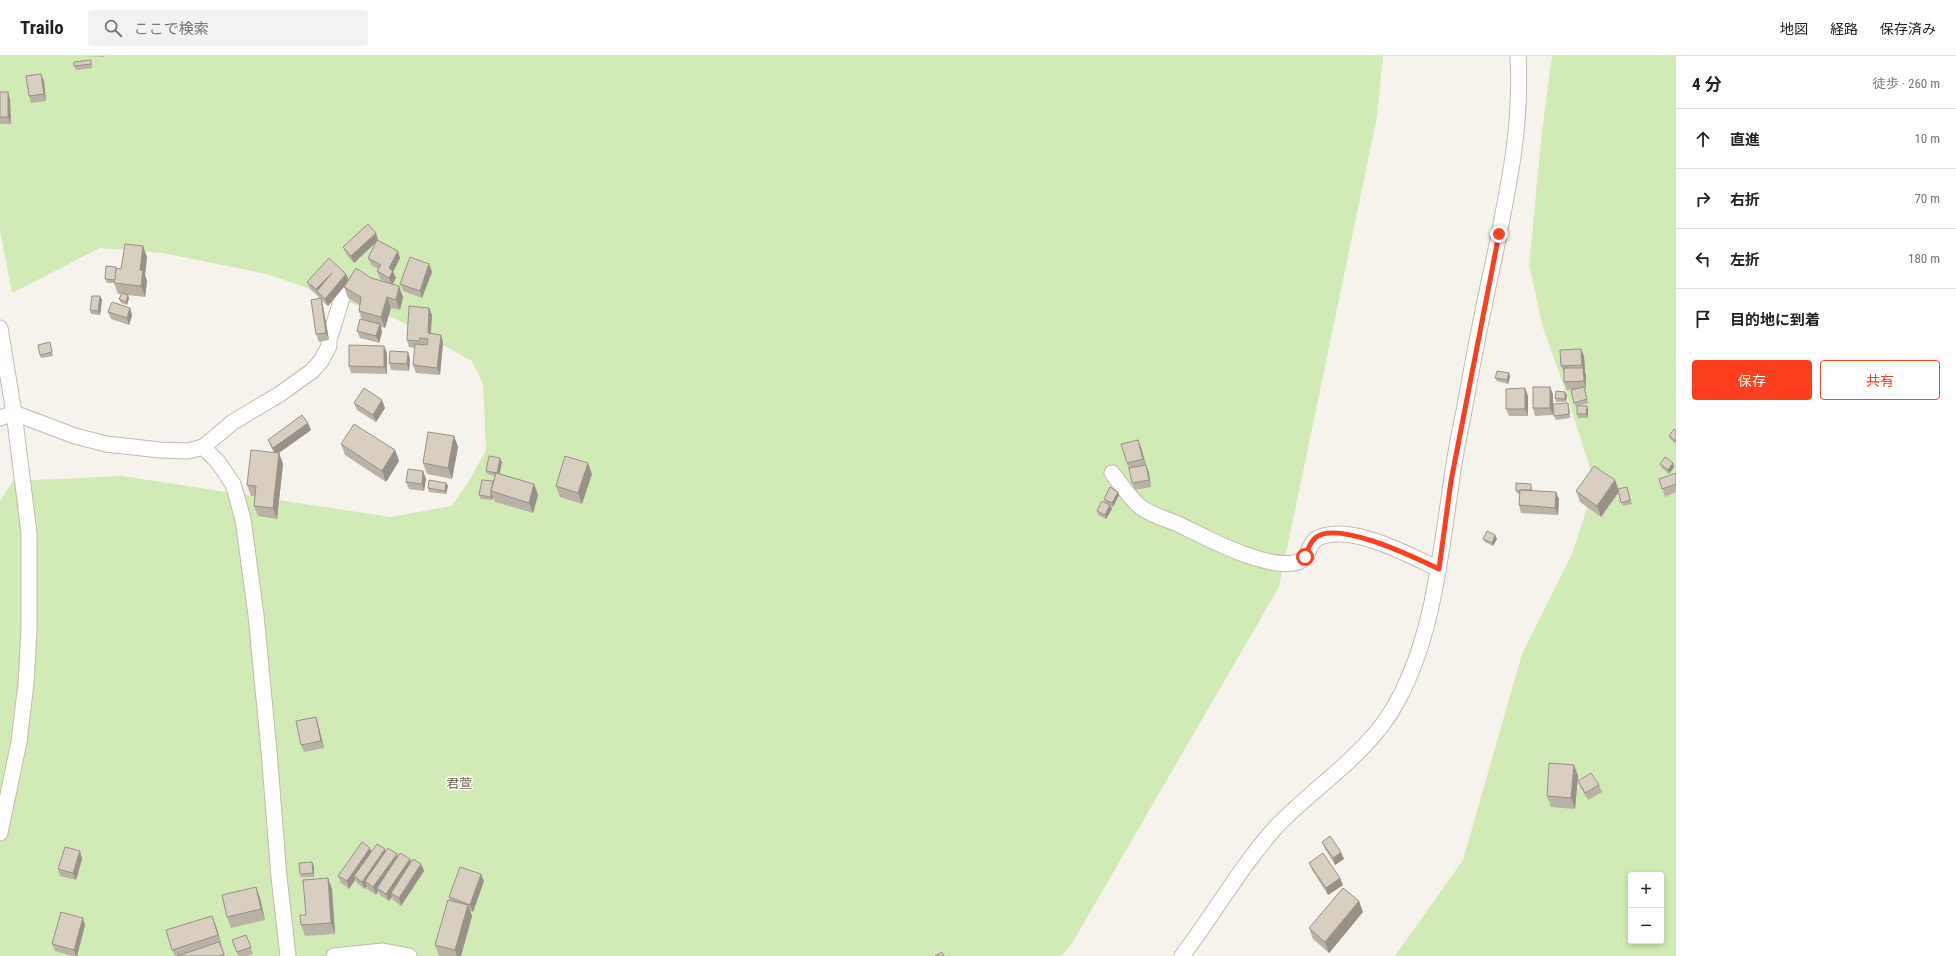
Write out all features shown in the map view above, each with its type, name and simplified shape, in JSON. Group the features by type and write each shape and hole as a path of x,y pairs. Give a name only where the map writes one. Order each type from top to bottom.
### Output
{"street":[{"path":"1182,956 1275,828 1303,800 1348,763 1383,725 1397,702 1408,679 1426,627 1439,569 1451,481 1460,430 1516,146 1520,93 1518,56"},
{"path":"7,415 106,444 173,451 188,451 203,447 233,422 280,394 312,371 321,361 329,346 329,340 346,285"},
{"path":"0,328 7,415 29,533 29,630 26,683 19,742 0,833"},
{"path":"203,447 218,462 233,484 243,519 256,615 279,877 288,956"},
{"path":"1112,473 1141,507 1230,548 1264,561 1275,563 1299,561 1305,557 1316,538 1324,534 1341,534 1388,546 1439,569"},
{"path":"334,956 382,951 409,956"}],"green space":[{"path":"0,56 1383,56 1377,117 1279,587 1071,945 1061,956 0,956 0,501 13,481 122,476 390,517 452,506 486,451 483,384 472,361 394,318 267,274 163,253 100,248 12,293 0,230"},
{"path":"1552,56 1676,56 1676,956 1395,956 1463,860 1522,654 1572,554 1587,508 1590,468 1563,383 1543,328 1529,265 1542,132"}],"building":[{"path":"91,60 91,64 74,66 74,62"},
{"path":"41,74 44,94 29,96 26,76"},
{"path":"0,92 8,92 8,117 0,117"},
{"path":"368,224 376,233 351,256 343,247"},
{"path":"377,240 398,251 389,268 393,271 389,278 377,271 381,265 368,258"},
{"path":"125,244 143,246 140,270 143,270 141,286 114,283 116,268 121,269"},
{"path":"410,257 429,264 420,291 400,284"},
{"path":"329,258 346,274 325,299 317,291 332,273 316,289 307,282"},
{"path":"106,266 116,267 115,280 105,279"},
{"path":"356,268 371,278 399,286 396,300 387,297 381,317 359,311 361,297 344,287"},
{"path":"122,293 128,295 126,302 119,299"},
{"path":"92,296 100,296 98,311 90,310"},
{"path":"321,298 326,333 316,334 311,300"},
{"path":"112,302 130,308 127,318 108,312"},
{"path":"409,306 429,308 428,333 441,335 437,368 413,365 415,344 427,345 428,339 420,338 419,341 407,340"},
{"path":"360,319 380,324 376,336 357,331"},
{"path":"50,342 52,352 40,355 38,345"},
{"path":"349,345 384,346 384,367 349,366"},
{"path":"1581,349 1582,365 1561,366 1560,350"},
{"path":"390,351 408,352 407,364 389,363"},
{"path":"1564,368 1583,368 1584,381 1564,382"},
{"path":"1497,371 1509,373 1507,380 1495,378"},
{"path":"1533,387 1550,387 1550,408 1533,408"},
{"path":"1584,387 1587,399 1574,403 1571,390"},
{"path":"364,388 382,400 373,415 354,403"},
{"path":"1525,388 1525,409 1506,409 1506,389"},
{"path":"1556,391 1565,392 1565,399 1555,398"},
{"path":"1568,403 1569,414 1554,416 1553,404"},
{"path":"1577,406 1587,406 1586,414 1577,414"},
{"path":"302,415 308,423 273,448 268,440"},
{"path":"354,424 395,450 382,471 341,444"},
{"path":"1674,429 1676,431 1676,441 1669,436"},
{"path":"428,432 454,436 448,468 423,463"},
{"path":"1138,440 1143,459 1127,463 1121,444"},
{"path":"251,450 279,453 273,508 254,506 256,486 247,485"},
{"path":"489,456 500,458 497,473 486,471"},
{"path":"565,456 588,463 578,493 556,486"},
{"path":"1665,457 1673,463 1668,470 1660,464"},
{"path":"1146,465 1149,480 1132,483 1129,468"},
{"path":"1594,466 1615,480 1597,506 1576,491"},
{"path":"408,469 423,471 422,484 406,482"},
{"path":"496,473 534,484 529,503 491,491"},
{"path":"1676,473 1676,484 1662,489 1659,479"},
{"path":"429,480 446,483 445,491 428,488"},
{"path":"482,480 493,481 491,497 479,495"},
{"path":"1516,483 1531,484 1531,490 1516,491"},
{"path":"1110,487 1118,492 1112,503 1104,499"},
{"path":"1627,487 1630,500 1621,503 1618,489"},
{"path":"1520,490 1556,492 1555,508 1519,505"},
{"path":"1102,501 1110,505 1105,515 1097,511"},
{"path":"1487,531 1495,535 1492,543 1483,539"},
{"path":"316,717 321,741 301,745 296,721"},
{"path":"1549,763 1574,765 1571,798 1547,796"},
{"path":"1591,773 1599,785 1585,793 1578,781"},
{"path":"1330,836 1341,852 1333,858 1322,842"},
{"path":"362,842 370,848 347,881 338,876"},
{"path":"377,844 385,849 362,882 354,876"},
{"path":"65,847 80,851 73,873 58,869"},
{"path":"388,848 397,854 373,887 365,881"},
{"path":"400,853 410,859 386,894 377,888"},
{"path":"1323,853 1340,878 1326,888 1309,863"},
{"path":"413,859 421,864 399,898 391,893"},
{"path":"312,862 313,873 300,874 299,863"},
{"path":"460,867 481,874 470,905 449,897"},
{"path":"328,878 331,923 301,925 300,915 306,915 303,880"},
{"path":"256,887 261,909 227,917 222,895"},
{"path":"1343,888 1359,901 1325,942 1309,928"},
{"path":"448,900 468,905 455,950 435,945"},
{"path":"61,912 83,918 74,950 52,944"},
{"path":"212,916 218,935 172,950 166,930"},
{"path":"246,935 251,947 237,952 232,940"},
{"path":"219,942 224,954 219,956 177,956"},
{"path":"942,952 944,956 935,956"}],"district":[{"name":"君萱","path":"459,783"}],"route":[{"path":"1305,557 1312,542 1316,538 1324,534 1341,534 1388,546 1439,569 1451,481 1464,408 1499,234"}]}
